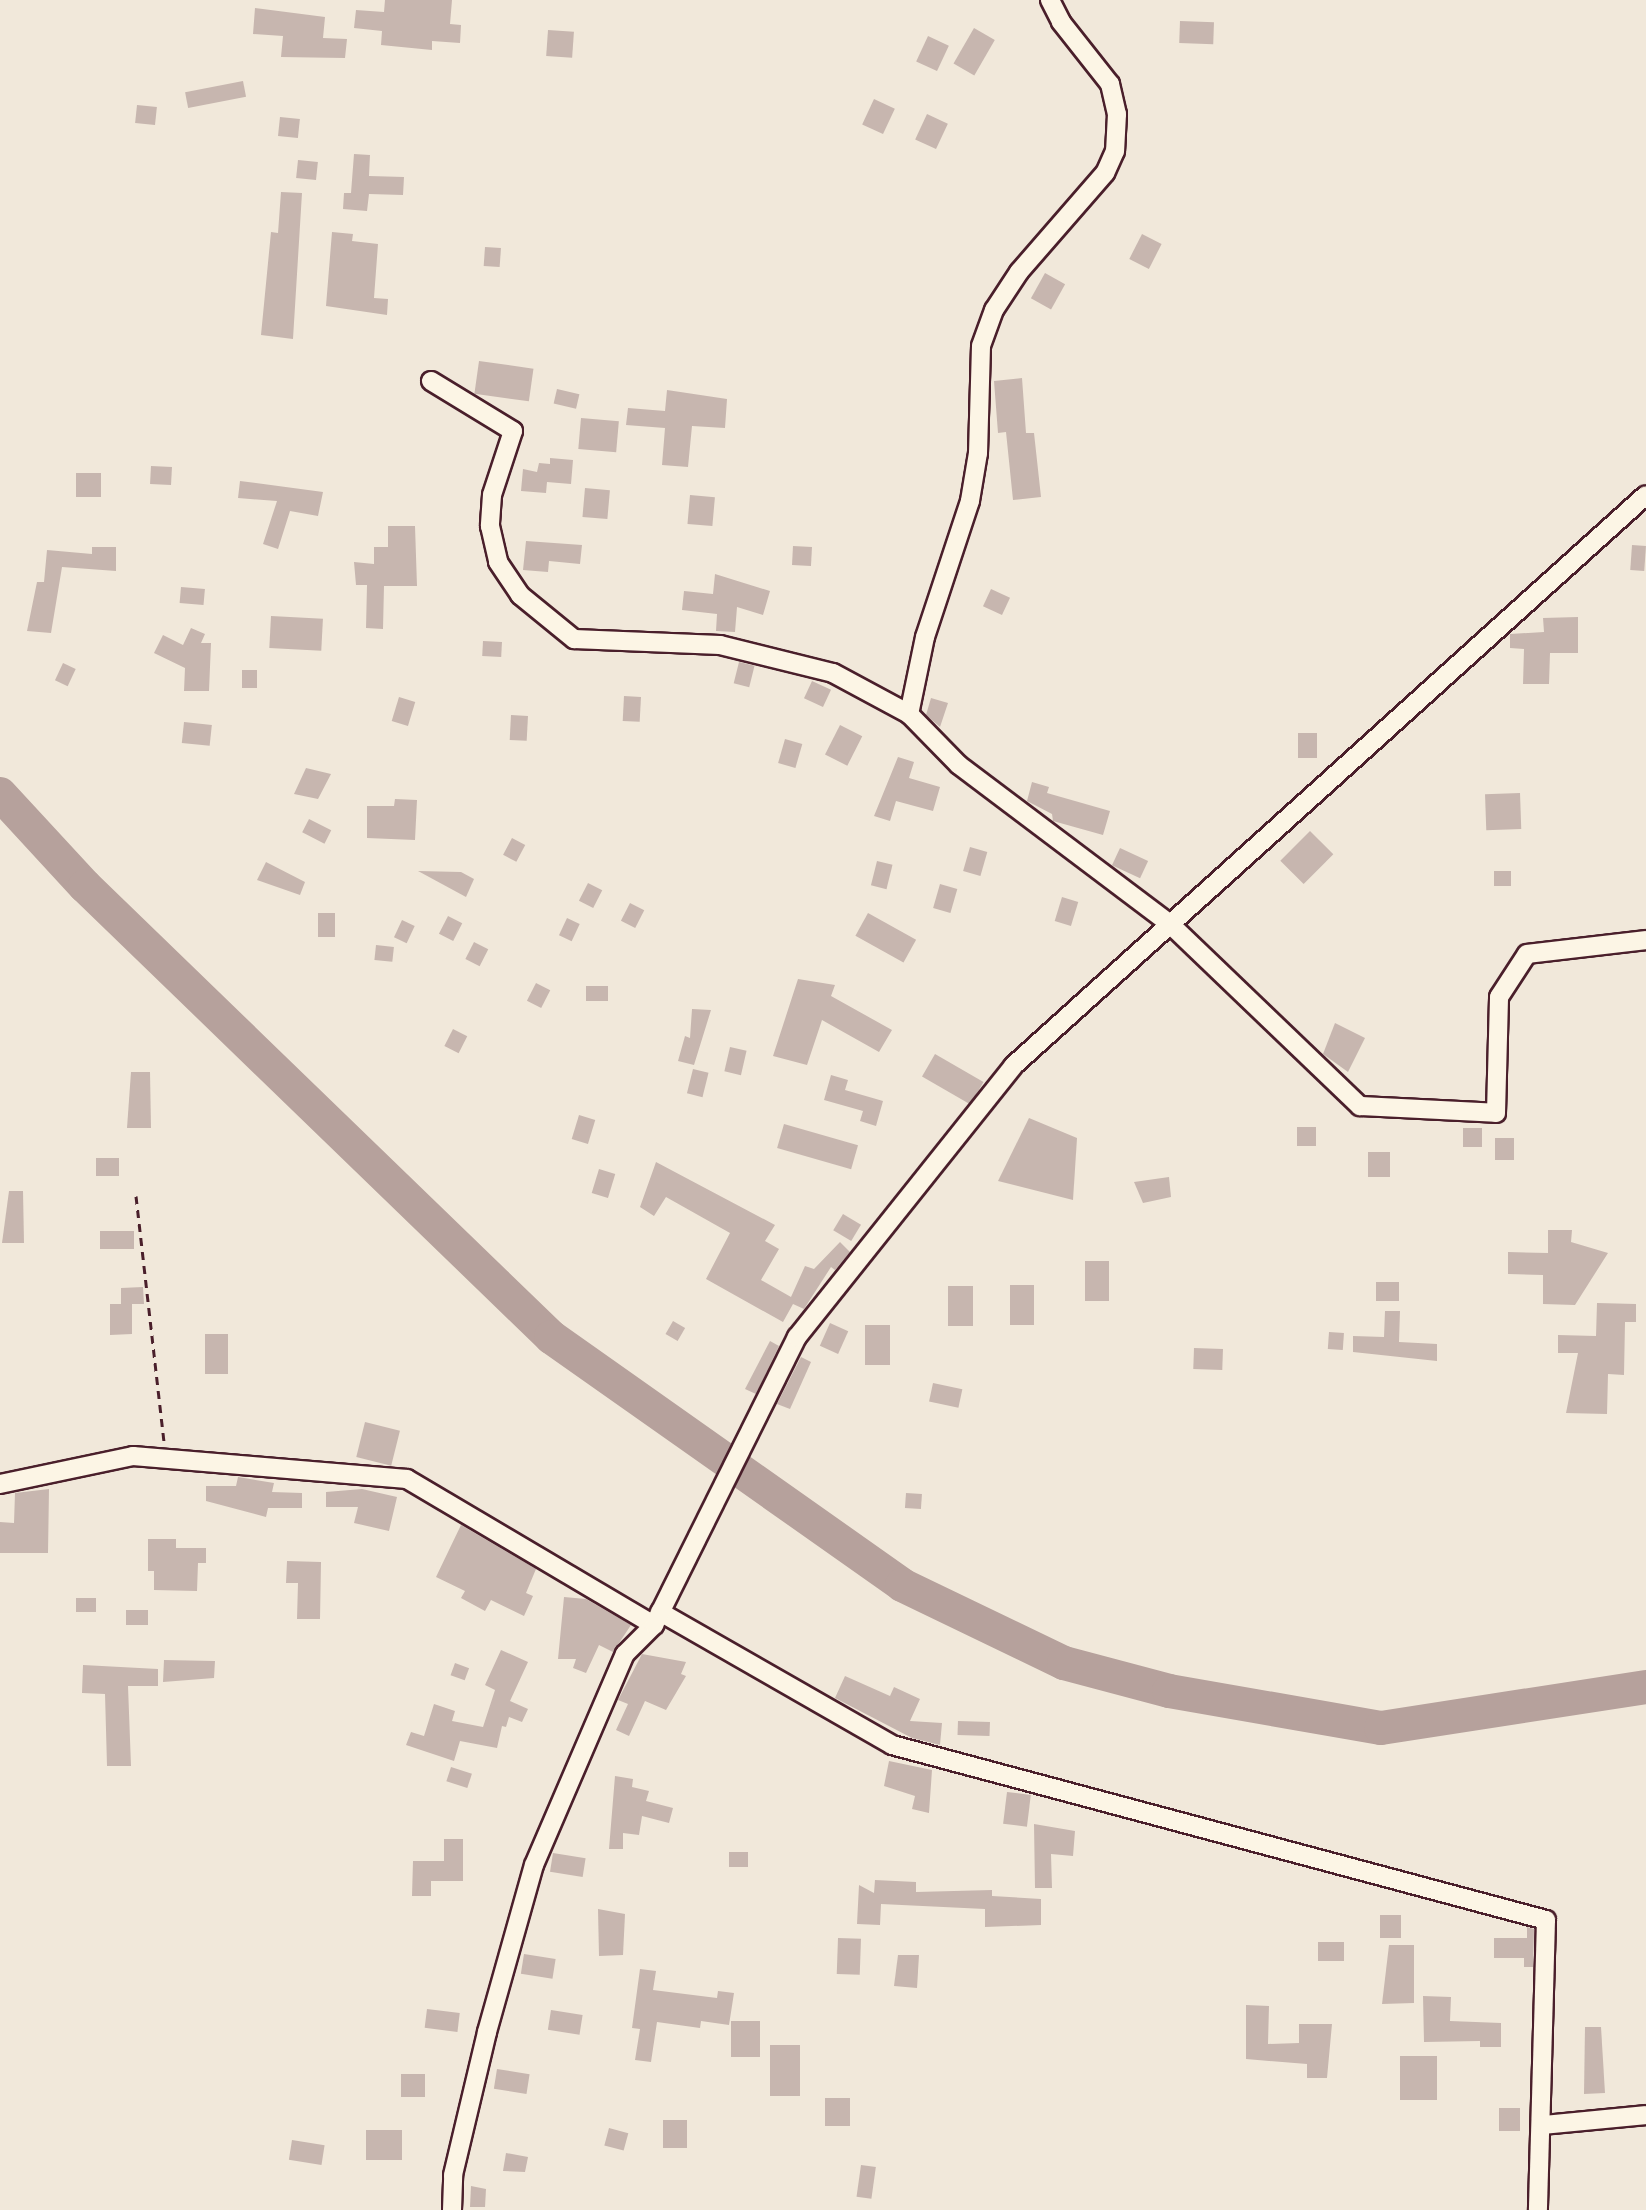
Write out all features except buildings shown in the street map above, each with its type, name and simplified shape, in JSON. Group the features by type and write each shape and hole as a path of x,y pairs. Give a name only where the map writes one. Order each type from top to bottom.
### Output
{"street":[{"path":"909,714 925,637 970,501 985,334 1019,272 1105,173 1115,151 1117,114 1110,84 1061,22 1050,0"},
{"path":"431,381 513,431 492,495 490,526 498,562 520,595 574,639 720,645 833,673 909,714 959,765 1171,925 1360,1106 1484,1116 1496,1113 1500,1103 1499,997 1527,954 1646,940"},
{"path":"452,2210 453,2175 487,2032 534,1865 625,1654 657,1619 797,1337 1013,1066 1646,495"},
{"path":"0,1484 133,1456 407,1479 657,1619 892,1745 1546,1920 1543,2125 1538,2210"},
{"path":"1543,2125 1646,2115"}],"path":[{"path":"136,1196 147,1260 166,1458"}],"waterway":[{"path":"0,794 85,886 551,1337 902,1585 1064,1663 1169,1691 1381,1728 1646,1687"}]}
